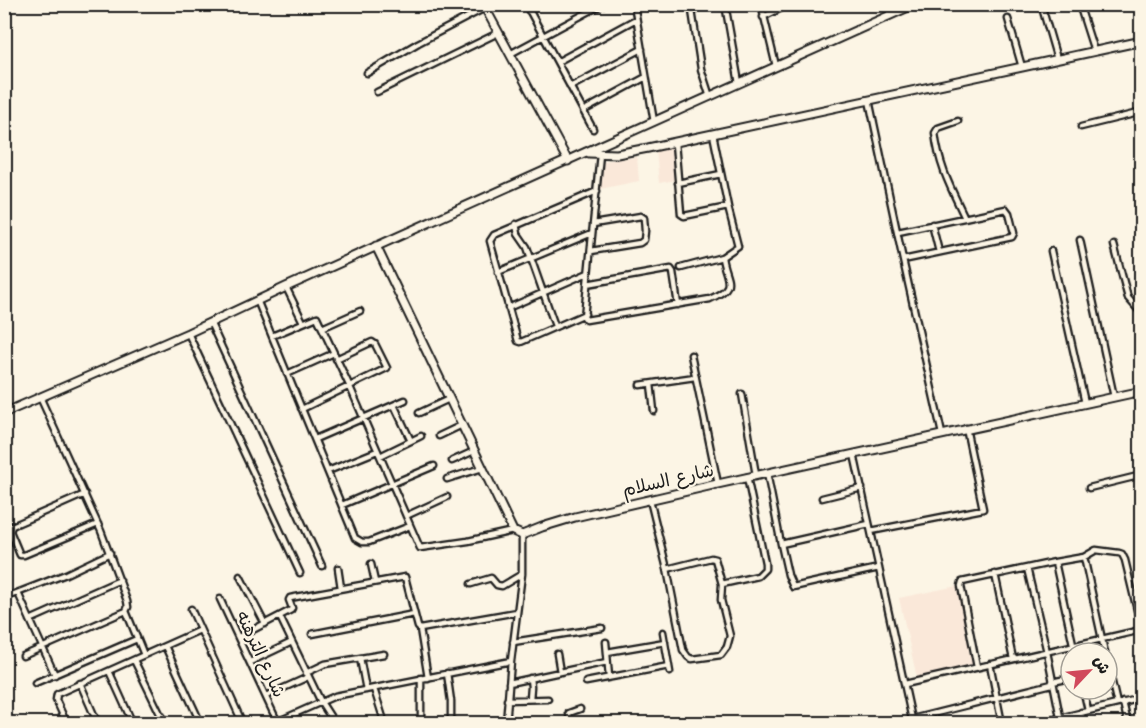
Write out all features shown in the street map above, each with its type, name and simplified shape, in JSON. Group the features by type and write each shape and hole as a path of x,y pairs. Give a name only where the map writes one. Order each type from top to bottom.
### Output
{"main road":[{"path":"4,413 188,333 286,286 915,4"},
{"path":"484,6 568,161"},
{"path":"586,153 631,152 1142,41"},
{"path":"376,246 513,531 522,536"},
{"name":"شارع السلام","path":"522,536 564,520 718,483 1142,391"}],"street":[{"path":"526,4 593,129"},
{"path":"530,10 541,4"},
{"path":"510,54 603,4"},
{"path":"634,4 654,122"},
{"path":"691,4 701,69 710,97"},
{"path":"725,4 739,83"},
{"path":"761,4 776,66"},
{"path":"764,17 790,4"},
{"path":"887,4 890,15"},
{"path":"1041,4 1057,59"},
{"path":"1079,4 1094,51"},
{"path":"367,73 484,6"},
{"path":"557,62 636,19"},
{"path":"1008,19 1022,67"},
{"path":"377,92 498,33"},
{"path":"570,87 642,49"},
{"path":"583,111 646,78"},
{"path":"869,100 942,434"},
{"path":"1081,127 1142,112"},
{"path":"958,120 938,128 935,133 941,164 965,218"},
{"path":"681,268 722,257 738,246 713,134"},
{"path":"675,142 682,216 728,207"},
{"path":"600,154 585,319 588,321 710,299 727,288 728,280 722,257"},
{"path":"678,183 721,174"},
{"path":"585,314 519,342 490,239 516,224 597,191"},
{"path":"898,232 1006,209 1014,235 903,260"},
{"path":"591,251 640,243 644,240 645,231 644,218 641,216 593,224"},
{"path":"516,224 519,237 531,258 555,326"},
{"path":"932,224 939,252"},
{"path":"498,272 592,233"},
{"path":"1080,240 1114,397"},
{"path":"1114,245 1128,298 1142,314"},
{"path":"1051,251 1085,403"},
{"path":"587,284 671,269 678,305"},
{"path":"508,308 588,273"},
{"path":"286,286 303,322"},
{"path":"256,300 355,538 358,541 369,542 411,526"},
{"path":"322,328 360,311"},
{"path":"272,336 316,317 350,387 420,548 513,531"},
{"path":"210,322 322,566"},
{"path":"188,333 300,573"},
{"path":"287,374 372,342 387,367 386,370 301,408"},
{"path":"690,355 718,483"},
{"path":"640,385 695,377"},
{"path":"651,384 654,411"},
{"path":"742,394 756,475"},
{"path":"40,397 110,553 127,601 126,611 144,655"},
{"path":"419,413 449,399"},
{"path":"315,439 405,400"},
{"path":"394,405 411,441"},
{"path":"439,436 462,425"},
{"path":"871,531 983,509 966,428"},
{"path":"328,471 421,436"},
{"path":"452,461 474,451"},
{"path":"854,454 912,721 1059,681"},
{"path":"342,505 434,466"},
{"path":"447,479 482,468"},
{"path":"767,473 792,586 795,588 879,568"},
{"path":"1089,488 1142,475"},
{"path":"722,584 758,576 765,569 747,477"},
{"path":"822,498 862,488"},
{"path":"85,494 12,526 10,531 20,555 98,525"},
{"path":"406,516 447,497"},
{"path":"650,500 685,654 692,659 718,656 727,647 729,630 721,600 722,584 717,562 713,558 666,569"},
{"path":"781,544 869,524"},
{"path":"506,723 522,574 522,536"},
{"path":"977,667 961,584 995,574 1084,557 1099,550 1122,554 1142,631 1093,641"},
{"path":"4,598 66,574 110,553"},
{"path":"1084,557 1102,639"},
{"path":"1055,562 1073,641"},
{"path":"371,564 375,582"},
{"path":"338,568 341,588"},
{"path":"1027,568 1060,717"},
{"path":"471,584 491,578 497,585 502,586 522,574"},
{"path":"995,574 1013,659"},
{"path":"240,576 265,624"},
{"path":"239,637 292,609 290,598 405,577 420,629 428,678"},
{"path":"30,620 120,579"},
{"path":"18,593 55,675"},
{"path":"1134,598 1142,596"},
{"name":"شارع الترهنه","path":"220,599 266,696 275,722"},
{"path":"190,609 243,723"},
{"path":"23,656 126,611"},
{"path":"420,629 517,612"},
{"path":"312,634 414,614"},
{"path":"280,616 307,675 335,723"},
{"path":"513,642 602,628"},
{"path":"67,723 56,700 56,695 200,630"},
{"path":"586,682 670,669 663,632"},
{"path":"35,683 137,639"},
{"path":"250,662 292,642"},
{"path":"606,642 609,677"},
{"path":"607,652 665,642"},
{"path":"165,646 201,723"},
{"path":"905,684 1059,649"},
{"path":"266,696 325,664 384,654"},
{"path":"557,654 560,672"},
{"path":"360,658 366,690"},
{"path":"134,660 165,723"},
{"path":"275,722 336,696 511,662"},
{"path":"509,683 607,662"},
{"path":"990,664 1002,723"},
{"path":"109,671 133,723"},
{"path":"447,673 451,723"},
{"path":"420,678 421,723"},
{"path":"530,678 530,699"},
{"path":"80,684 99,723"},
{"path":"374,689 385,723"},
{"path":"1034,723 1142,698"},
{"path":"507,700 548,699"},
{"path":"1086,701 1088,710"},
{"path":"1123,702 1128,723"},
{"path":"570,723 569,713 580,709"},
{"path":"1081,712 1082,722"},
{"path":"146,723 162,716"}],"shaded area":[{"path":"673,147 676,180 659,183 656,150"},
{"path":"637,157 639,181 600,189 604,161"},
{"path":"957,586 973,665 917,678 899,598"}]}
